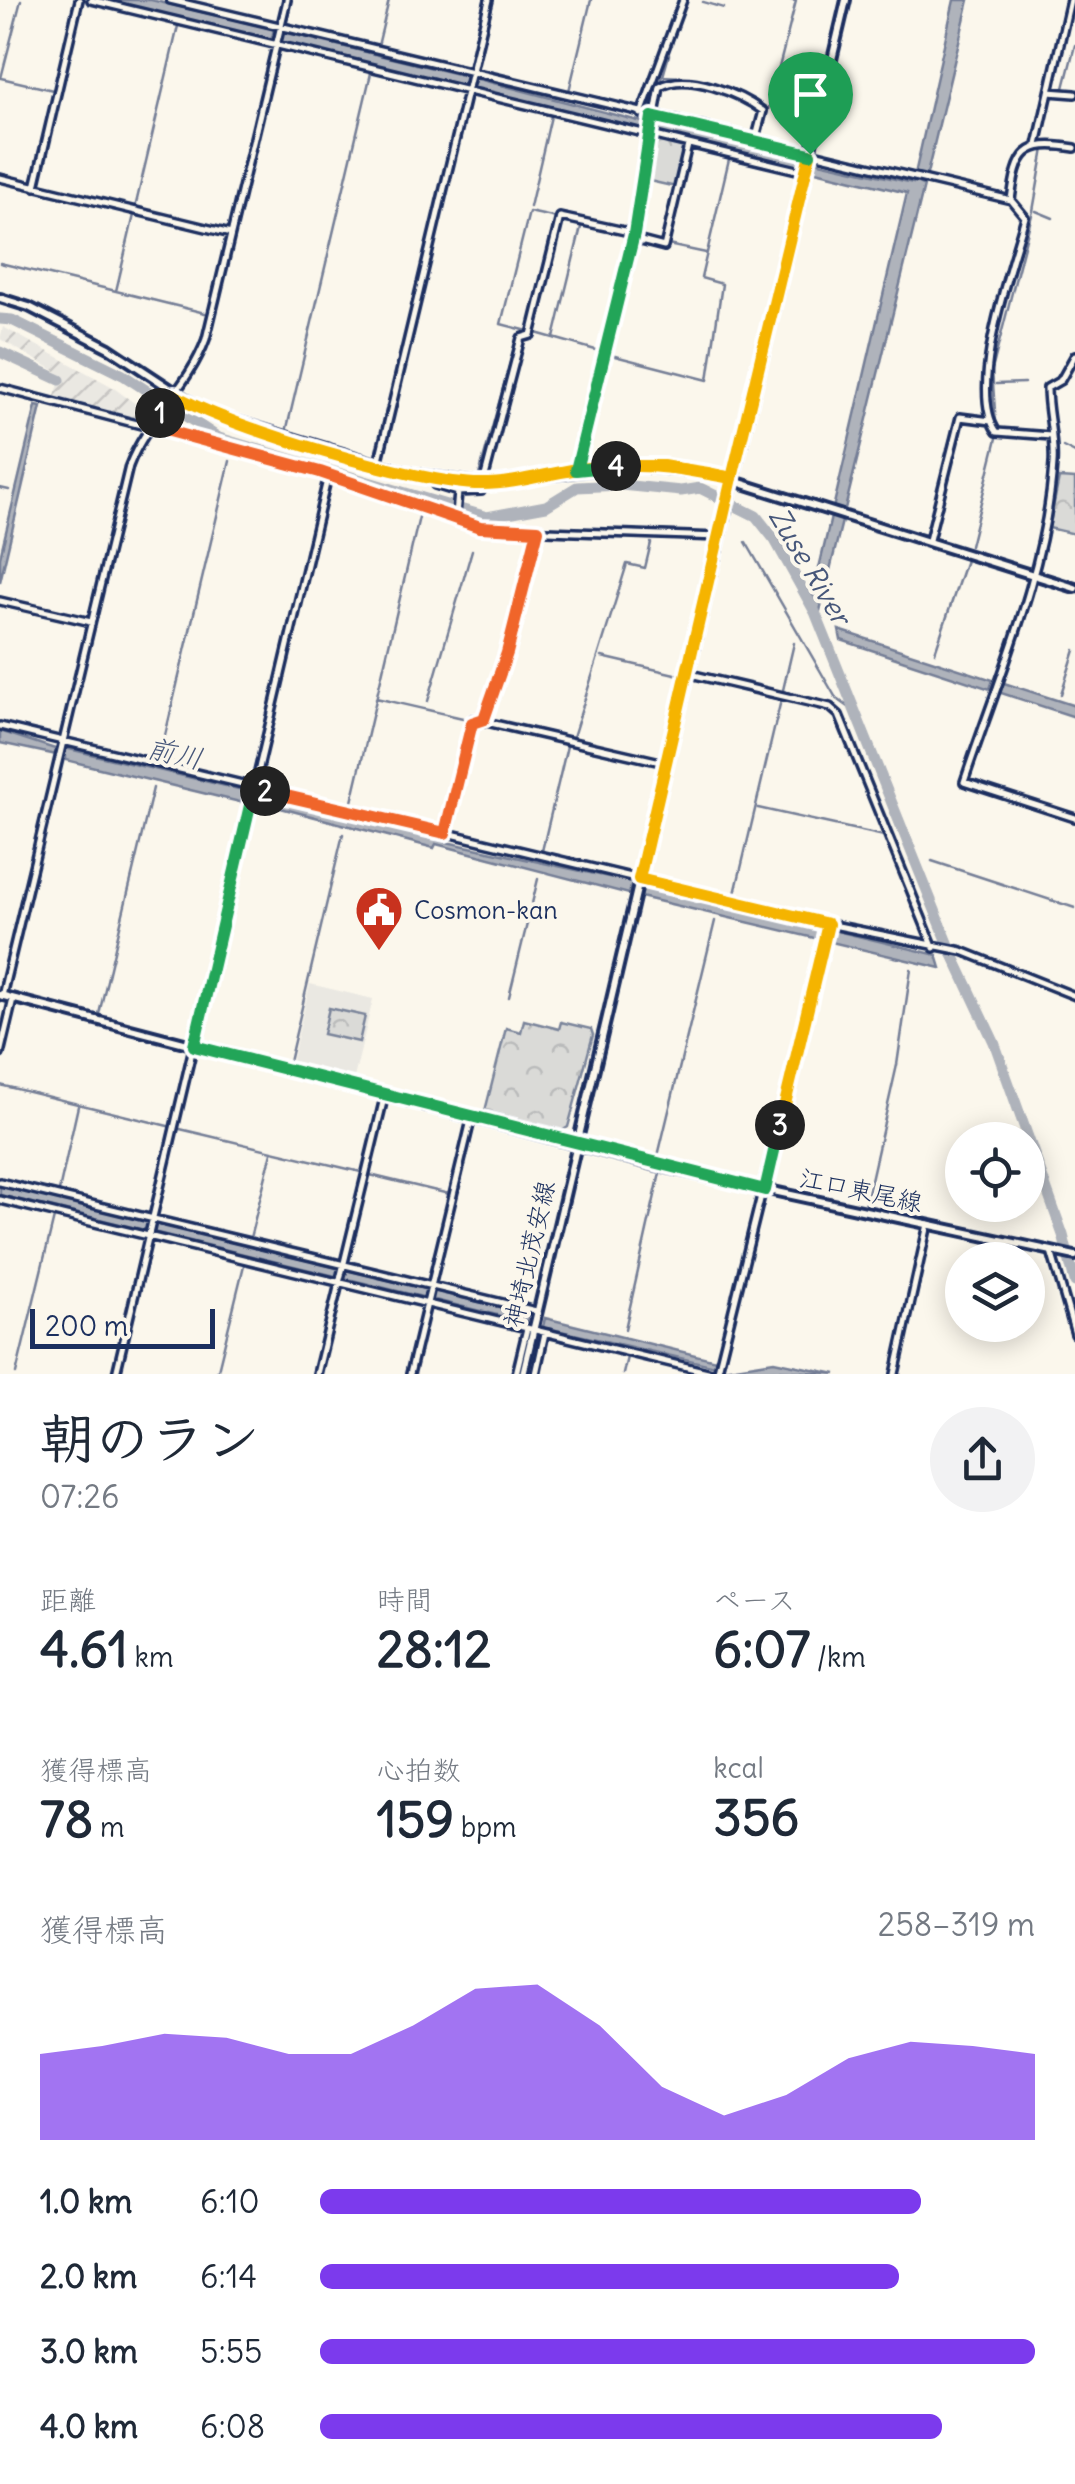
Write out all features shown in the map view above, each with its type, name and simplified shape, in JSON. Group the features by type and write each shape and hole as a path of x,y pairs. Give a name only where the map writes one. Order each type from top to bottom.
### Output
{"street":[{"path":"35,187 79,0"},
{"path":"90,0 278,36 651,126 755,141 1011,200 1025,217 988,359 990,421 997,432 1051,436"},
{"path":"170,0 278,36 469,82 641,114 651,126 689,144 806,172"},
{"path":"1,996 129,466 150,426 199,358 287,0"},
{"path":"378,464 489,0"},
{"path":"641,114 683,0"},
{"name":"神埼北茂安線","path":"519,1374 846,0"},
{"path":"1038,145 1070,0"},
{"path":"576,470 634,236 660,87 670,81 703,85 764,110 755,141"},
{"path":"1048,92 1075,94"},
{"path":"434,479 436,484 457,493 481,491 522,338 531,335 560,217 664,247 689,144"},
{"path":"1011,200 1018,160 1038,145 1075,148"},
{"path":"0,178 230,234"},
{"path":"0,298 28,307 109,348 173,397 221,417 378,464 434,479 483,484 576,470 663,466 732,478 1075,588"},
{"path":"1075,355 1061,380 1048,388 1052,474 1032,574 964,782 1075,818"},
{"path":"0,388 320,472 456,514 488,528 719,537"},
{"path":"929,540 960,417 990,421"},
{"path":"116,1374 326,484"},
{"path":"456,514 457,493"},
{"path":"484,719 507,653 538,530"},
{"path":"0,601 92,622"},
{"path":"686,673 830,707 839,716 936,948"},
{"path":"445,833 472,723 484,719 665,764"},
{"path":"0,726 61,750 252,795 445,833 639,879 827,931 962,951 1075,996"},
{"path":"0,1200 152,1228 341,1273 429,1295 530,1329 718,1371 827,931"},
{"name":"江口東尾線","path":"1,996 765,1190 1075,1256"},
{"path":"0,1054 14,999"},
{"path":"317,1374 385,1094"},
{"path":"410,1374 472,1116"},
{"path":"0,1182 152,1228 429,1295 536,1311"},
{"path":"896,1374 928,1224"},
{"path":"1052,1251 1075,1334"},
{"path":"536,1374 545,1332"}],"shaded area":[{"path":"104,0 151,0 274,29 273,33 281,36 283,32 466,76 466,80 474,78 654,125 913,183 954,0 969,0 926,178 920,184 924,186 819,615 812,598 907,193 281,42 281,38 272,36 271,40"},
{"path":"3,327 111,386 148,413 147,420 54,399 62,375 0,339"},
{"path":"36,406 41,407 0,582 0,557"},
{"path":"839,630 993,680 990,689 841,640"},
{"path":"1001,682 1075,706 1075,717 998,692"},
{"path":"0,731 55,749 247,791 247,795 632,882 629,894 246,799 244,803 0,743"},
{"path":"644,885 937,955 941,968 641,897"},
{"path":"310,984 373,999 354,1078 291,1064"},
{"path":"0,1186 529,1317 526,1322 0,1195"},
{"path":"545,1318 716,1360 723,1369 774,1361 836,1374 773,1370 722,1374 716,1366 543,1327"}],"green space":[{"path":"654,138 686,146 676,187 645,180"},
{"path":"1059,478 1075,479 1075,534 1049,528"},
{"path":"329,1008 365,1016 359,1042 323,1034"},
{"path":"524,1020 559,1029 561,1022 591,1029 593,1035 568,1127 562,1131 485,1111 506,1028 521,1032"}],"waterway":[{"path":"1,78 21,0"},
{"path":"378,46 389,0"},
{"path":"569,91 591,0"},
{"path":"679,18 687,0"},
{"path":"761,138 796,1 791,0"},
{"path":"703,2 724,8"},
{"path":"135,208 178,26"},
{"path":"672,45 674,31"},
{"path":"1064,88 1075,45"},
{"path":"663,76 669,55"},
{"path":"287,428 371,73"},
{"path":"648,110 663,76 681,77"},
{"path":"1,78 53,90"},
{"path":"689,79 699,80"},
{"path":"735,92 768,109"},
{"path":"530,207 551,116"},
{"path":"996,425 992,370 1033,211 1044,149 1075,152"},
{"path":"607,354 708,380 722,284 701,278 729,159"},
{"path":"1036,211 1053,218"},
{"path":"528,331 501,324 529,212 557,218"},
{"path":"0,263 116,291 134,215"},
{"path":"554,338 582,223"},
{"path":"604,229 630,236"},
{"path":"644,239 662,243"},
{"path":"668,245 706,253"},
{"path":"116,291 205,313"},
{"name":"Zuse River","path":"0,319 12,320 123,375 219,438 487,517 546,506 577,487 621,485 681,491 700,488 756,516 775,540 815,612 953,955 994,1042 1063,1235 1075,1282"},
{"path":"536,333 599,351"},
{"path":"479,475 518,334"},
{"path":"0,352 60,380"},
{"path":"996,384 1024,383"},
{"path":"970,546 997,438"},
{"path":"1063,447 1075,453"},
{"name":"前川","path":"159,761 230,461"},
{"path":"0,488 9,490"},
{"path":"351,806 419,517"},
{"path":"746,542 836,698 850,708"},
{"path":"573,737 627,564 645,568 651,543"},
{"path":"428,701 472,550"},
{"path":"935,652 966,560"},
{"path":"783,690 794,643"},
{"path":"1061,694 1075,650"},
{"path":"602,657 679,675"},
{"path":"695,679 781,700 734,898"},
{"path":"376,698 467,719"},
{"path":"542,851 567,746"},
{"path":"99,1014 153,788"},
{"path":"758,808 884,836"},
{"path":"289,1062 343,834"},
{"path":"932,861 1075,908"},
{"path":"509,997 538,879"},
{"path":"658,1156 715,921"},
{"path":"866,1202 897,1065 911,969"},
{"path":"0,1037 8,1006"},
{"path":"0,1085 172,1127"},
{"path":"59,1191 78,1106"},
{"path":"436,1283 474,1126"},
{"path":"180,1129 361,1172"},
{"path":"250,1238 272,1152"},
{"path":"625,1329 660,1173"},
{"path":"370,1175 449,1194"},
{"path":"16,1374 54,1218"},
{"path":"217,1374 244,1265"},
{"path":"623,1374 627,1357"}],"place":[{"name":"Cosmon-kan","path":"379,952"}],"route":[{"path":"810,154 652,117 634,234 576,462 576,470 625,466 663,466 705,472 732,478 639,879 828,924 765,1190 194,1046 254,788 445,833 473,719 484,719 495,688 538,530 480,527 320,472 150,426 174,395 240,424 456,483 509,482 625,466 663,466 732,478 810,154"}]}
